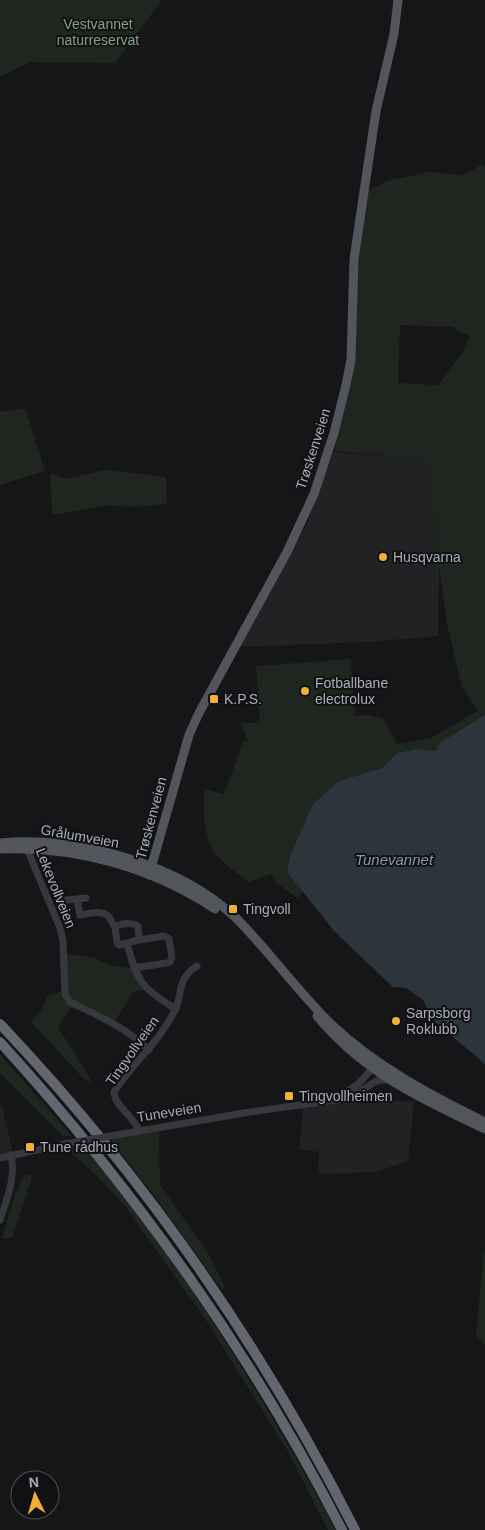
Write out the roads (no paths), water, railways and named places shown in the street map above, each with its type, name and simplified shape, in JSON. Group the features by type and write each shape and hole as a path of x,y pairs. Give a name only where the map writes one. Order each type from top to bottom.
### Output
{"highway":[{"path":"0,1017 8,1032"},
{"path":"0,1024 102,1142 196,1265 284,1401 355,1530"},
{"path":"0,1042 44,1090 98,1155 190,1277 274,1407 342,1530"}],"main road":[{"name":"Trøskenveien","path":"150,871 189,735 298,529 321,475 334,433 350,360 354,259 376,110 394,34 398,0"},
{"name":"Grålumveien","path":"0,843 19,842 99,850 150,871"},
{"name":"Grålumveien","path":"0,849 27,849 80,854 121,865 168,874 204,894 234,917 332,1025 386,1068"},
{"name":"Grålumveien","path":"301,993 308,1005 328,1029 372,1069"},
{"path":"386,1068 425,1092 485,1122"},
{"path":"372,1069 426,1101 485,1129"}],"street":[{"name":"Lekevollveien","path":"19,842 27,849 60,928 63,941 65,994 67,999 121,1027 149,1050"},
{"path":"67,900 86,898"},
{"path":"77,899 80,915 98,912 104,914 109,917 115,927 133,923 138,926 139,940"},
{"name":"Tingvollveien","path":"115,927 119,945 128,944 138,977 161,1000 176,1009"},
{"path":"128,944 139,940 164,936 168,939 172,958 170,962 134,968"},
{"name":"Tingvollveien","path":"139,1131 128,1113 116,1101 114,1092 149,1050 176,1009 183,981 189,972 197,966"},
{"path":"344,1098 347,1092 359,1083 372,1069 386,1068"},
{"name":"Tuneveien","path":"0,1158 139,1131 350,1098 379,1080 388,1080"},
{"path":"0,1220 13,1177 11,1155"}],"water":[{"name":"Tunevannet","path":"485,715 485,1064 435,1022 423,1000 406,988 393,987 335,932 287,872 290,856 313,804 339,781 382,768 397,753 416,749 436,751 440,743"}],"place":[{"name":"Husqvarna","path":"383,557"},
{"name":"Fotballbane electrolux","path":"305,691"},
{"name":"K.P.S.","path":"214,699"},
{"name":"Tingvoll","path":"233,909"},
{"name":"Sarpsborg Roklubb","path":"396,1021"},
{"name":"Tingvollheimen","path":"289,1096"},
{"name":"Tune rådhus","path":"30,1147"}],"park label":[{"name":"Vestvannet naturreservat","path":"98,32"}]}
